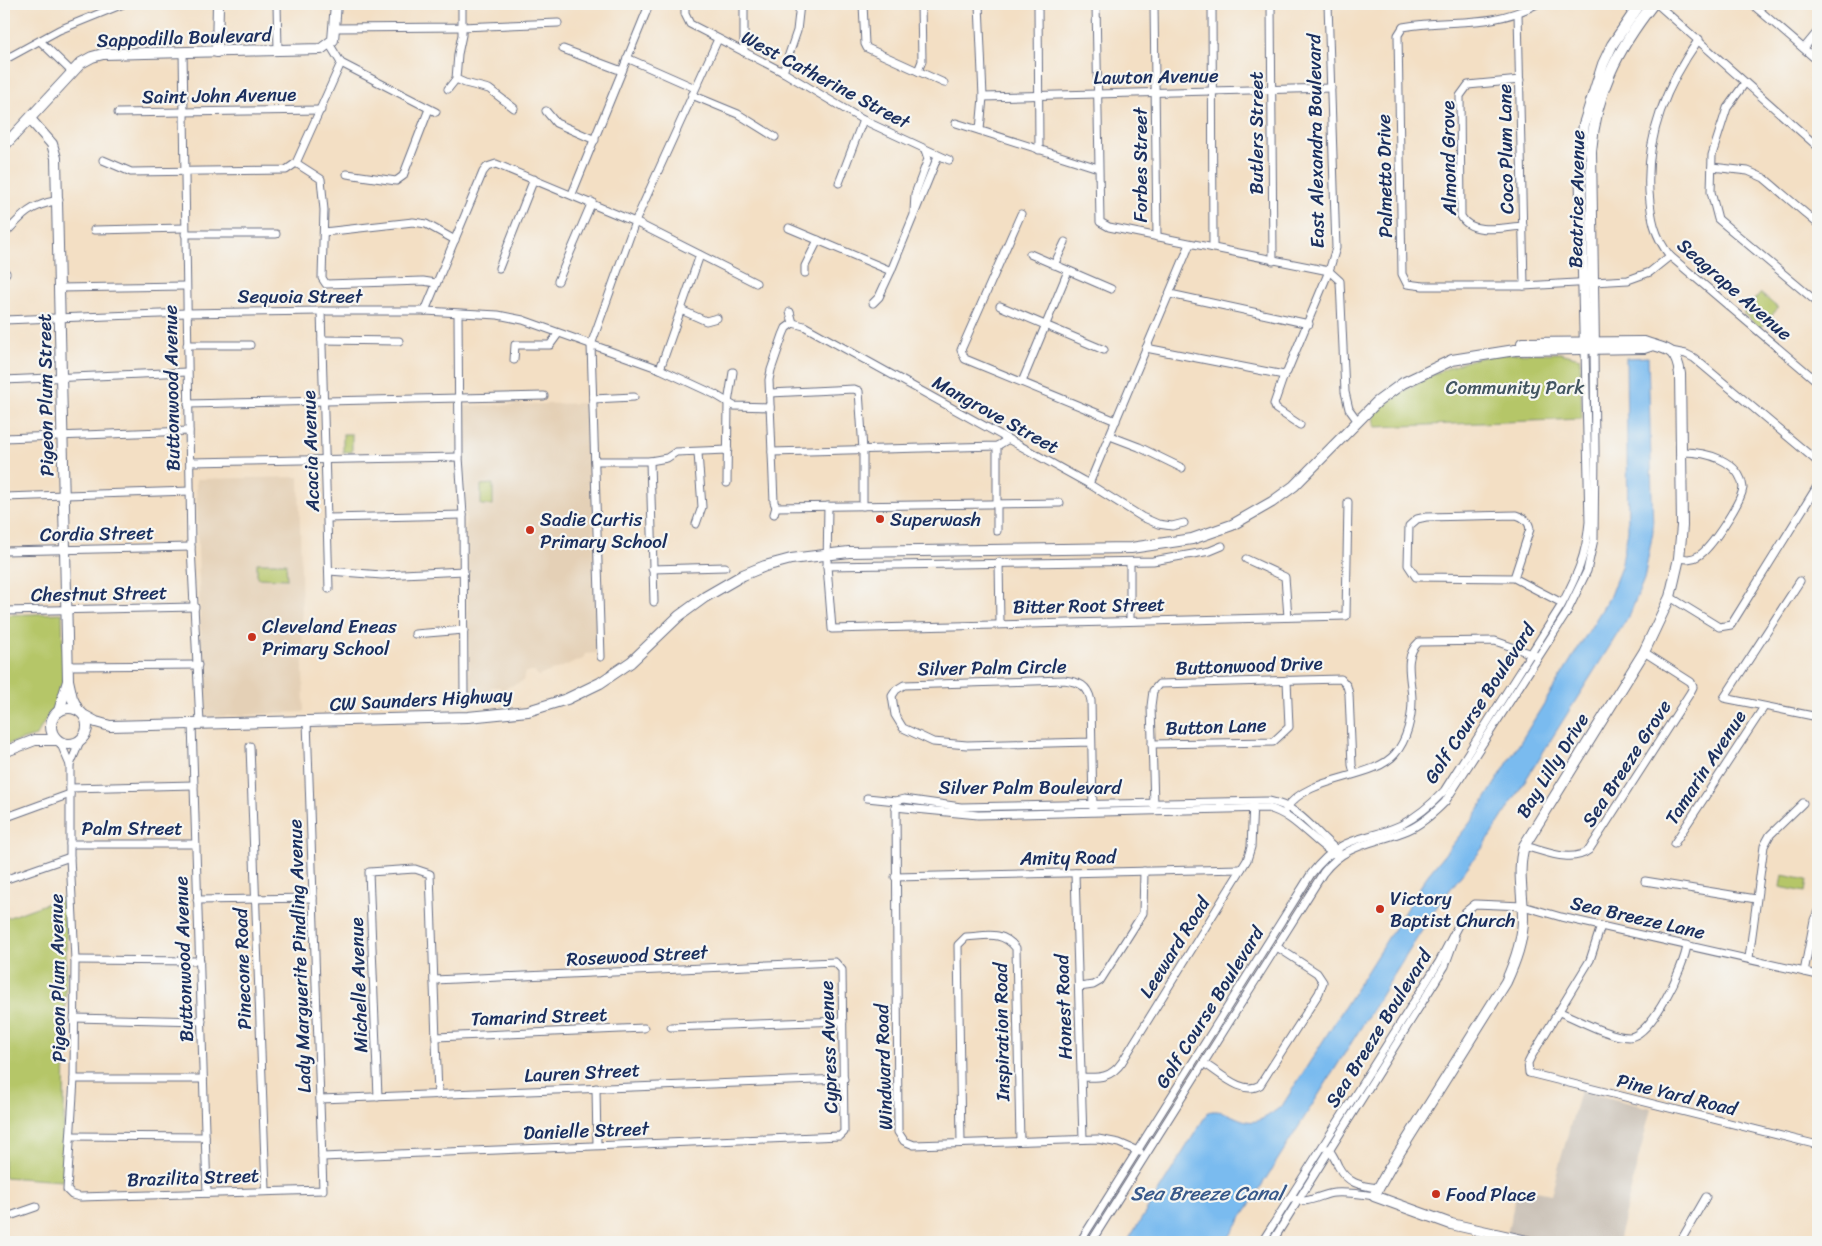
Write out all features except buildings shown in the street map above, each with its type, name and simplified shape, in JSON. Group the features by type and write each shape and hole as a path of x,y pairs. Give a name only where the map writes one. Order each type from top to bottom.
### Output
{"main road":[{"path":"217,52 218,4"},
{"path":"330,44 335,28 336,4"},
{"name":"Beatrice Avenue","path":"1589,283 1580,160 1584,124 1602,64 1612,45 1640,4"},
{"name":"Beatrice Avenue","path":"1589,346 1591,151 1598,102 1617,55 1652,4"},
{"name":"Sappodilla Boulevard","path":"4,146 72,72 92,57 104,54 321,49 330,44"},
{"name":"Pigeon Plum Street","path":"30,119 55,150 59,200 65,495 64,549 68,680 72,698 82,713"},
{"name":"CW Saunders Highway","path":"82,713 96,722 110,726 494,716 548,706 605,680 631,662 692,606 724,585 748,573 778,562 828,554 948,550 1120,548 1171,544 1223,529 1250,516 1294,486 1357,420 1403,384 1452,360 1466,356 1470,352 1514,344 1589,346 1644,342 1661,346 1671,351"},
{"name":"Bay Lilly Drive","path":"1376,1192 1506,982 1514,964 1522,935 1520,874 1524,846 1644,652 1670,598 1679,558 1682,518 1680,374 1678,361 1671,351"},
{"name":"Pigeon Plum Street","path":"59,711 68,680"},
{"path":"4,752 35,740 59,741 70,745 82,739 88,726 82,713 68,708 59,711 35,740"},
{"path":"51,722 52,732 59,741"},
{"name":"CW Saunders Highway","path":"82,739 110,726"},
{"path":"1376,1192 1451,1224 1531,1242"}],"street":[{"path":"4,60 59,30 123,4"},
{"path":"277,4 278,50"},
{"path":"448,89 456,79 462,27 462,4"},
{"path":"572,194 628,58 647,4"},
{"name":"West Catherine Street","path":"685,4 685,14 690,24 783,72 863,120 948,160"},
{"path":"744,4 744,52"},
{"path":"783,72 787,66 797,31 800,4"},
{"path":"863,4 865,44 867,48 944,83"},
{"path":"918,71 922,61 921,4"},
{"path":"979,4 983,97 980,130"},
{"path":"1038,4 1039,150"},
{"path":"1096,4 1100,222 1109,227 1329,271 1309,324 1284,375 1274,404 1276,409 1300,425"},
{"name":"Forbes Street","path":"1154,4 1157,237"},
{"path":"1212,4 1214,91 1213,248"},
{"name":"Butlers Street","path":"1271,4 1273,261"},
{"name":"East Alexandra Boulevard","path":"1328,4 1336,248 1329,271 1340,281 1345,392 1349,409 1357,420"},
{"name":"Palmetto Drive","path":"1537,4 1518,13 1486,21 1403,27 1398,35 1402,274 1407,284 1414,286 1524,286 1634,279 1650,272 1670,256"},
{"path":"1657,4 1699,39 1745,83 1818,147"},
{"path":"1752,4 1818,61"},
{"name":"Coco Plum Lane","path":"1518,13 1524,286"},
{"path":"335,28 462,27 558,23"},
{"path":"1804,48 1818,31"},
{"path":"602,657 591,345 635,222 718,39"},
{"name":"Seagrape Avenue","path":"1699,39 1668,89 1655,123 1648,179 1656,235 1670,256 1818,382"},
{"path":"40,41 72,72"},
{"path":"330,44 341,63 433,110 403,176 396,181 347,174"},
{"path":"563,49 622,71"},
{"name":"Buttonwood Avenue","path":"183,52 185,286 191,547 198,665 194,844 200,961 207,1193"},
{"path":"628,58 738,114 775,136"},
{"path":"103,160 131,172 286,170 296,163 341,63"},
{"path":"456,79 495,92 514,108"},
{"name":"Almond Grove","path":"1520,80 1468,85 1460,96 1461,216 1465,224 1475,228 1523,226"},
{"path":"1745,83 1724,115 1712,154 1711,192 1718,218 1818,303"},
{"name":"Lawton Avenue","path":"983,97 1331,88"},
{"name":"Saint John Avenue","path":"118,113 321,110"},
{"path":"546,111 556,123 595,140"},
{"path":"839,183 863,120"},
{"path":"956,123 1098,168"},
{"path":"914,213 915,194 928,159 928,153 924,149"},
{"path":"873,304 879,298 891,271 938,156"},
{"path":"296,163 321,179 324,232 322,278 326,284 423,281 436,283"},
{"path":"425,311 487,167 496,164 592,202 756,283"},
{"path":"1712,167 1748,171 1764,178 1818,224"},
{"path":"499,268 534,179"},
{"path":"4,235 25,212 41,204 59,200"},
{"path":"558,281 592,202"},
{"path":"1021,214 961,353 965,359 1116,421"},
{"path":"324,232 413,222 426,224 455,240"},
{"path":"790,228 891,271"},
{"path":"94,230 276,234"},
{"path":"805,273 805,266 818,240"},
{"path":"1054,265 1065,242"},
{"path":"1089,484 1190,244"},
{"path":"1030,254 1111,289"},
{"path":"660,369 700,255"},
{"path":"1022,382 1068,271"},
{"path":"60,288 185,286"},
{"path":"1170,294 1309,324"},
{"path":"1000,306 1104,350"},
{"path":"681,310 706,321 717,318"},
{"name":"Sequoia Street","path":"4,320 186,313 321,311 425,311 498,315 523,320 660,369 742,408 770,407"},
{"name":"Acacia Avenue","path":"321,311 329,590"},
{"path":"790,312 793,323 786,328 773,362 770,376 775,510 828,506 1060,503"},
{"path":"458,314 459,457 464,571 464,698"},
{"name":"Mangrove Street","path":"793,323 804,326 1089,484 1152,522 1172,526 1184,523"},
{"path":"514,360 515,345 550,345 558,334"},
{"path":"322,340 399,341"},
{"path":"187,345 250,345"},
{"name":"Golf Course Boulevard","path":"1535,655 1578,575 1588,543 1589,346"},
{"name":"Golf Course Boulevard","path":"1091,1242 1205,1064 1316,882 1328,866 1341,855 1358,845 1409,829 1431,815 1535,655 1566,614 1587,571 1594,540 1589,346"},
{"path":"1146,348 1284,375"},
{"path":"1671,351 1694,358 1818,462"},
{"path":"4,380 62,379 187,372"},
{"path":"727,482 728,403 733,372"},
{"path":"770,394 858,390 860,393 863,450 863,506"},
{"path":"188,404 544,396"},
{"path":"593,399 634,397"},
{"path":"4,438 189,431"},
{"path":"1110,436 1182,468"},
{"path":"772,452 997,446 1008,440"},
{"path":"997,446 997,531"},
{"path":"595,461 650,461 667,458 676,452 698,453 728,450"},
{"path":"1679,558 1692,559 1705,551 1739,500 1743,488 1736,472 1720,459 1698,452 1682,452"},
{"path":"696,524 702,507 698,453"},
{"path":"190,462 459,457"},
{"path":"650,461 654,602"},
{"path":"1670,598 1717,626 1731,625 1818,485"},
{"path":"4,496 190,491"},
{"name":"Bitter Root Street","path":"827,566 832,629 1000,623 1346,616 1348,502"},
{"path":"828,506 827,566 999,562 1130,562 1194,555 1222,546"},
{"path":"1514,578 1530,529 1528,522 1516,514 1426,517 1417,519 1409,526 1408,565 1416,577 1514,578 1562,603"},
{"path":"328,518 463,515"},
{"name":"Cordia Street","path":"4,551 191,547"},
{"path":"1120,548 1120,562"},
{"path":"948,550 949,563"},
{"path":"973,550 974,563"},
{"path":"911,551 912,564"},
{"path":"1246,559 1284,577 1288,617"},
{"path":"999,562 1000,623"},
{"path":"1130,562 1130,621"},
{"path":"652,569 725,567"},
{"path":"329,571 382,575 464,571"},
{"path":"1800,581 1724,698 1818,717"},
{"name":"Chestnut Street","path":"4,611 194,606"},
{"path":"415,634 464,630"},
{"path":"1284,814 1288,806 1315,788 1385,763 1395,754 1404,740 1412,700 1409,659 1412,648 1419,642 1495,641 1535,655"},
{"name":"Sea Breeze Grove","path":"1524,846 1570,857 1581,856 1589,850 1690,693 1693,688 1691,682 1644,652"},
{"path":"68,666 198,665"},
{"name":"Buttonwood Drive","path":"1154,806 1153,691 1159,684 1329,678 1341,680 1347,686 1354,773"},
{"name":"Button Lane","path":"1152,744 1273,742 1289,727 1287,680"},
{"name":"Silver Palm Circle","path":"1091,742 967,745 933,742 903,728 895,715 892,696 896,690 904,685 1075,681 1084,685 1089,690 1091,742 1093,808"},
{"name":"Tamarin Avenue","path":"1674,844 1764,707"},
{"name":"Lady Marguerite Pindling Avenue","path":"307,721 323,1190"},
{"name":"Pigeon Plum Avenue","path":"70,765 82,739"},
{"name":"Pigeon Plum Avenue","path":"59,741 70,765 70,857 75,960 74,1079 67,1190"},
{"name":"Pinecone Road","path":"250,746 266,1190"},
{"path":"4,818 70,791 194,785"},
{"name":"Golf Course Boulevard","path":"1080,1242 1311,874 1333,850 1353,839 1399,825 1419,815 1447,793"},
{"name":"Silver Palm Boulevard","path":"867,798 895,804 978,815 1154,806 1253,804 1288,806 1298,812 1333,850"},
{"path":"1749,958 1761,874 1762,852 1766,840 1802,803"},
{"name":"Windward Road","path":"895,804 898,1132 904,1141 914,1145 1083,1139 1110,1140 1145,1155"},
{"name":"Silver Palm Boulevard","path":"1253,804 1284,814 1341,855"},
{"name":"Leeward Road","path":"1081,1077 1106,1077 1116,1071 1241,869 1251,847 1253,804"},
{"name":"Palm Street","path":"70,844 194,844"},
{"path":"4,880 70,857"},
{"name":"Michelle Avenue","path":"378,1097 369,872 414,869 429,873 434,980"},
{"name":"Amity Road","path":"895,877 1241,869"},
{"path":"1079,987 1093,985 1100,981 1141,917 1144,900 1144,872"},
{"name":"Honest Road","path":"1075,873 1083,1139"},
{"path":"1646,881 1756,899"},
{"path":"197,900 313,898"},
{"name":"Sea Breeze Lane","path":"1459,924 1465,912 1475,904 1522,906 1601,926 1818,975"},
{"path":"1804,972 1814,920 1818,911"},
{"name":"Sea Breeze Boulevard","path":"1262,1242 1294,1199 1326,1148 1439,962 1459,924"},
{"path":"1601,926 1590,960 1560,1012 1603,1030 1630,1037 1642,1032 1670,991 1685,957 1687,945"},
{"name":"Inspiration Road","path":"961,1143 958,945 966,937 1000,936 1009,938 1016,948 1020,1141"},
{"path":"1205,1064 1244,1088 1254,1089 1260,1085 1319,993 1323,982 1317,973 1277,947"},
{"path":"75,960 200,961"},
{"name":"Rosewood Street","path":"434,980 835,962 840,965"},
{"name":"Cypress Avenue","path":"840,965 842,970 846,1128"},
{"path":"434,980 438,1095"},
{"name":"Pine Yard Road","path":"1560,1012 1530,1057 1528,1063 1529,1073 1818,1146"},
{"path":"74,1018 202,1021"},
{"path":"671,1027 843,1021"},
{"name":"Tamarind Street","path":"436,1037 644,1028"},
{"path":"74,1079 203,1079"},
{"name":"Lauren Street","path":"320,1099 844,1079"},
{"path":"596,1088 597,1146"},
{"name":"Danielle Street","path":"322,1157 840,1136 846,1128"},
{"path":"71,1136 205,1137"},
{"path":"1326,1148 1343,1175 1355,1184 1376,1192"},
{"path":"1352,1193 1355,1184"},
{"name":"Brazilita Street","path":"67,1190 72,1195 80,1197 266,1190 323,1190"},
{"path":"1294,1199 1305,1202 1334,1193 1376,1192"},
{"path":"1680,1242 1706,1197"},
{"name":"Sea Breeze Boulevard","path":"1272,1242 1294,1199"},
{"path":"4,1218 36,1207"}],"shaded area":[{"name":"Sadie Curtis Primary School","path":"590,403 597,653 585,654 583,659 538,676 535,672 525,672 523,681 501,690 500,687 491,687 487,695 470,702 463,406"},
{"name":"Cleveland Eneas Primary School","path":"299,477 304,712 203,717 196,479"},
{"path":"1580,1091 1651,1108 1618,1242 1546,1242 1507,1234 1518,1187 1551,1194"}],"green space":[{"path":"1760,293 1778,308 1761,328 1743,313"},
{"name":"Community Park","path":"1560,353 1580,358 1582,419 1375,427 1374,413 1416,384 1461,363 1494,355"},
{"path":"343,434 352,434 352,452 343,452"},
{"path":"493,484 493,505 481,505 481,485"},
{"path":"257,563 286,563 287,579 257,578"},
{"path":"62,613 64,682 56,707 50,712 36,736 4,745 4,615"},
{"path":"1782,875 1807,880 1805,892 1780,887"},
{"path":"67,896 63,1181 4,1177 4,919"}],"water":[{"name":"Sea Breeze Canal","path":"1648,357 1653,531 1644,579 1630,614 1484,846 1438,905 1226,1242 1127,1242 1208,1112 1222,1112 1241,1120 1255,1121 1265,1118 1282,1106 1427,876 1473,819 1609,598 1621,567 1628,530 1626,358"}],"place":[{"name":"Superwash","path":"880,519"},
{"name":"Sadie Curtis Primary School","path":"530,530"},
{"name":"Cleveland Eneas Primary School","path":"252,637"},
{"name":"Victory Baptist Church","path":"1380,909"},
{"name":"Food Place","path":"1436,1194"}]}
